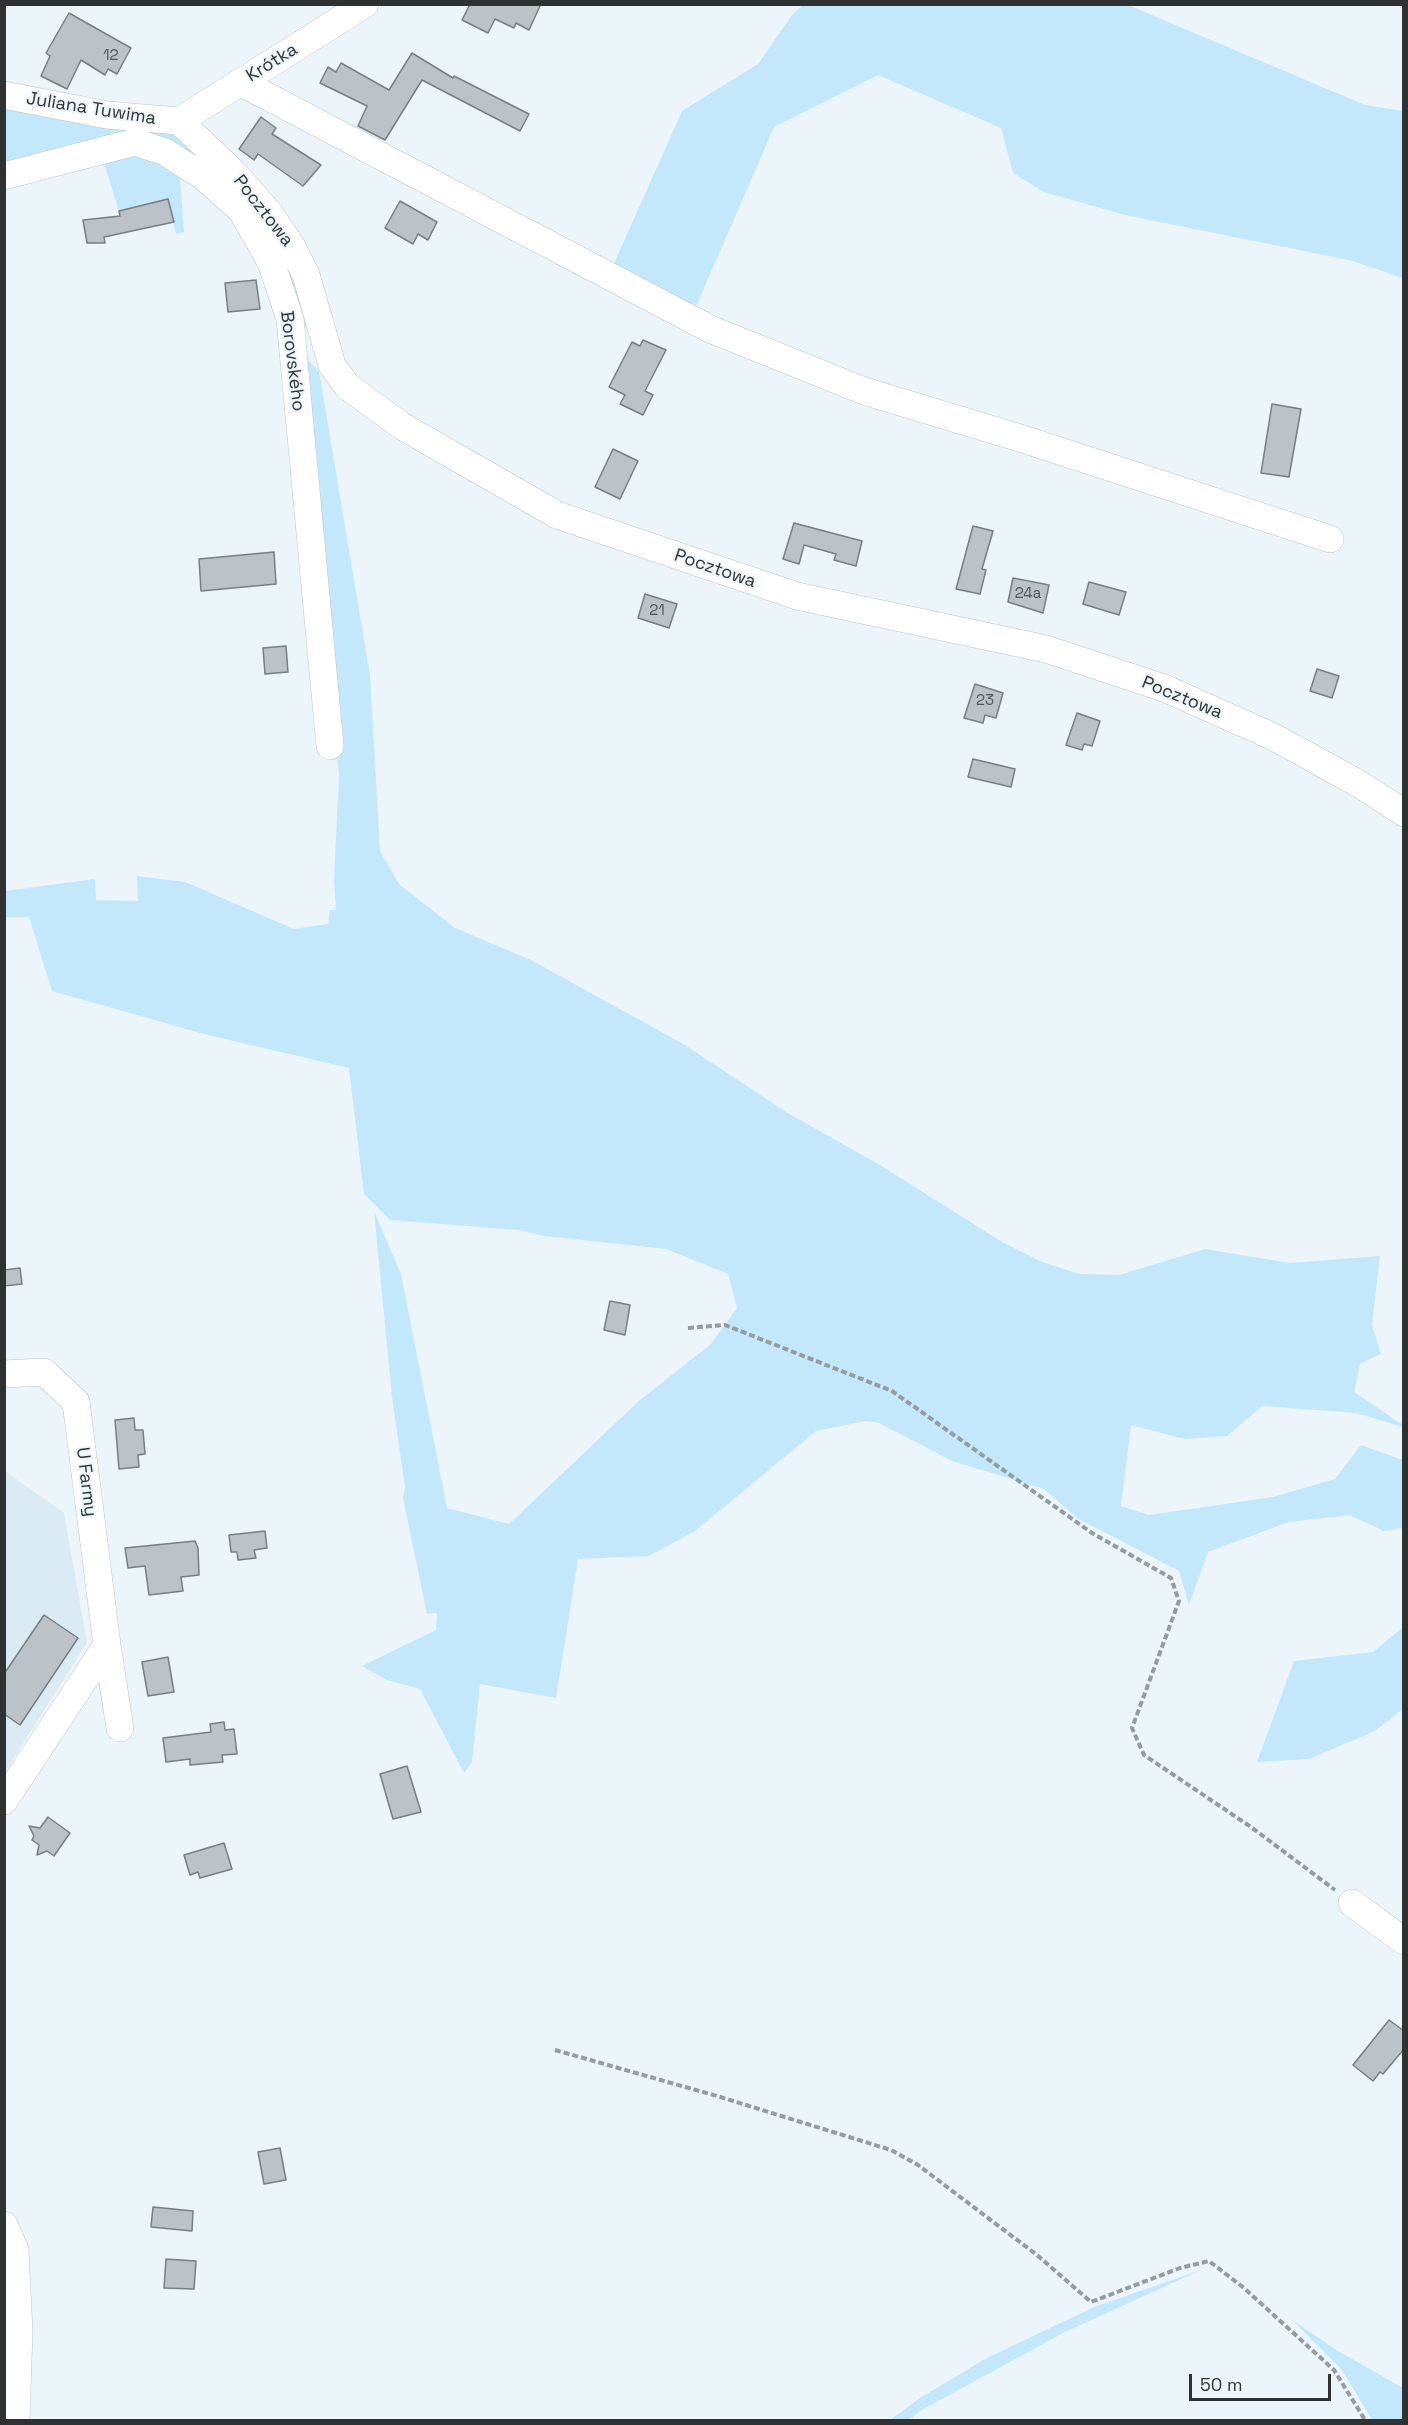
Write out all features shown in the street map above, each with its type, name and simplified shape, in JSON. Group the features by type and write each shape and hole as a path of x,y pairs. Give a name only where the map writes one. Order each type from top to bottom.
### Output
{"street":[{"name":"Krótka","path":"178,121 364,4"},
{"path":"240,82 710,328 864,391 1023,439 1330,539"},
{"name":"Juliana Tuwima","path":"4,95 107,115 178,121"},
{"name":"Pocztowa","path":"178,121 234,173 270,214 291,245 306,275 332,365 347,386 402,426 557,515 797,596 1047,648 1164,688 1274,737 1361,785 1404,813"},
{"name":"Borovského","path":"4,176 135,142 165,152 204,177 242,211 271,262 290,319 330,746"},
{"name":"U Farmy","path":"4,1374 44,1372 76,1402 120,1728"},
{"path":"4,1802 107,1645"},
{"path":"1352,1903 1404,1941"},
{"path":"4,2225 15,2250 19,2332 16,2421"}],"path":[{"path":"688,1328 725,1325 892,1391 1092,1533 1171,1578 1179,1601 1132,1728 1144,1755 1251,1827 1352,1903"},
{"path":"555,2050 717,2096 891,2150 936,2179 1037,2255 1091,2302 1180,2268 1209,2261 1244,2288 1334,2370 1365,2421"}],"shaded area":[{"path":"803,5 1128,5 1365,105 1403,111 1403,278 1349,260 1125,215 1044,192 1013,173 1001,128 878,75 774,127 695,309 612,268 682,111 758,64 792,15"},
{"path":"4,102 181,134 285,247 312,331 300,321 284,275 158,138 5,165"},
{"path":"131,152 179,167 184,232 176,234 168,199 119,211 103,160"},
{"path":"302,354 319,371 370,675 380,851 399,884 455,928 531,960 685,1045 786,1112 880,1165 1002,1242 1042,1262 1080,1274 1119,1275 1205,1249 1290,1263 1380,1256 1372,1325 1381,1354 1360,1364 1354,1392 1403,1427 1356,1413 1262,1406 1227,1436 1185,1439 1131,1425 1121,1506 1149,1515 1273,1497 1335,1479 1361,1445 1403,1460 1403,1528 1384,1531 1350,1515 1289,1522 1208,1552 1189,1605 1179,1571 1077,1518 1044,1489 952,1461 879,1423 866,1421 816,1431 695,1531 649,1556 578,1559 556,1698 480,1684 472,1762 464,1773 420,1689 387,1680 362,1666 436,1630 437,1613 427,1614 403,1498 405,1487 392,1397 374,1211 401,1274 447,1508 509,1524 640,1400 711,1344 737,1308 728,1274 666,1249 544,1236 519,1230 390,1220 364,1194 349,1068 204,1034 52,991 29,917 5,917 5,891 95,879 96,900 138,901 137,876 185,882 294,929 328,924 330,910 336,910 334,881 339,774"},
{"path":"5,1471 64,1513 87,1643 5,1772"},
{"path":"1403,1627 1403,1709 1375,1731 1309,1759 1257,1762 1294,1661 1373,1652"},
{"path":"1201,2270 1063,2333 920,2411 909,2420 890,2420 920,2398 987,2358 1094,2307"},
{"path":"1291,2319 1338,2351 1403,2388 1403,2420 1372,2420 1342,2370"}],"building":[{"path":"466,4 541,4 529,30 516,23 514,28 495,19 488,33 462,20 469,6"},
{"path":"69,13 131,48 117,74 108,69 105,75 81,60 67,89 41,76 50,56 46,53"},
{"path":"412,53 453,78 454,76 529,114 520,131 422,80 385,140 358,126 367,106 320,83 328,67 336,72 341,63 389,90"},
{"path":"261,117 276,128 272,134 321,165 303,186 258,154 254,160 239,149"},
{"path":"168,199 174,222 104,237 105,243 87,243 83,220 120,216 119,211"},
{"path":"400,201 437,222 428,240 418,234 413,244 385,228"},
{"path":"256,280 260,309 228,312 225,283"},
{"path":"643,340 666,350 645,391 653,395 643,415 620,404 625,395 609,387 632,342 640,346"},
{"path":"1272,404 1301,409 1289,477 1261,473"},
{"path":"613,449 638,461 620,499 595,487"},
{"path":"794,523 862,541 856,566 834,560 836,554 804,545 799,564 783,559"},
{"path":"973,526 993,531 982,569 986,570 980,594 956,589"},
{"path":"274,552 276,584 201,591 199,559"},
{"path":"1013,578 1049,585 1043,613 1008,602"},
{"path":"1089,582 1126,592 1119,615 1083,604"},
{"path":"645,594 677,604 669,628 638,618"},
{"path":"286,646 288,672 265,674 263,648"},
{"path":"1317,669 1339,676 1332,698 1310,691"},
{"path":"975,684 1003,693 996,718 985,715 983,723 964,718"},
{"path":"1077,713 1100,721 1092,746 1084,744 1082,750 1066,745"},
{"path":"973,759 1015,769 1011,787 968,777"},
{"path":"20,1268 22,1284 4,1286 4,1270"},
{"path":"610,1301 630,1305 625,1335 604,1330"},
{"path":"134,1418 135,1430 143,1430 145,1454 138,1455 139,1467 119,1469 115,1420"},
{"path":"265,1531 267,1548 254,1550 256,1558 238,1560 237,1552 231,1552 229,1535"},
{"path":"195,1541 198,1548 199,1575 181,1577 183,1591 149,1595 145,1566 128,1568 125,1548"},
{"path":"44,1615 78,1638 20,1725 4,1714 4,1674"},
{"path":"168,1657 174,1692 148,1696 142,1662"},
{"path":"224,1722 225,1730 234,1729 237,1754 222,1755 223,1762 190,1765 190,1759 166,1762 163,1738 211,1732 210,1724"},
{"path":"407,1766 421,1812 393,1819 380,1774"},
{"path":"48,1817 70,1833 54,1856 47,1851 37,1855 39,1845 32,1840 34,1836 29,1826 40,1828"},
{"path":"224,1843 232,1869 200,1878 198,1872 190,1875 184,1855"},
{"path":"1389,2020 1404,2031 1404,2049 1383,2074 1380,2072 1373,2081 1353,2065"},
{"path":"280,2148 286,2180 264,2184 258,2152"},
{"path":"153,2207 193,2211 192,2231 151,2227"},
{"path":"166,2259 196,2261 194,2289 164,2288"}]}
